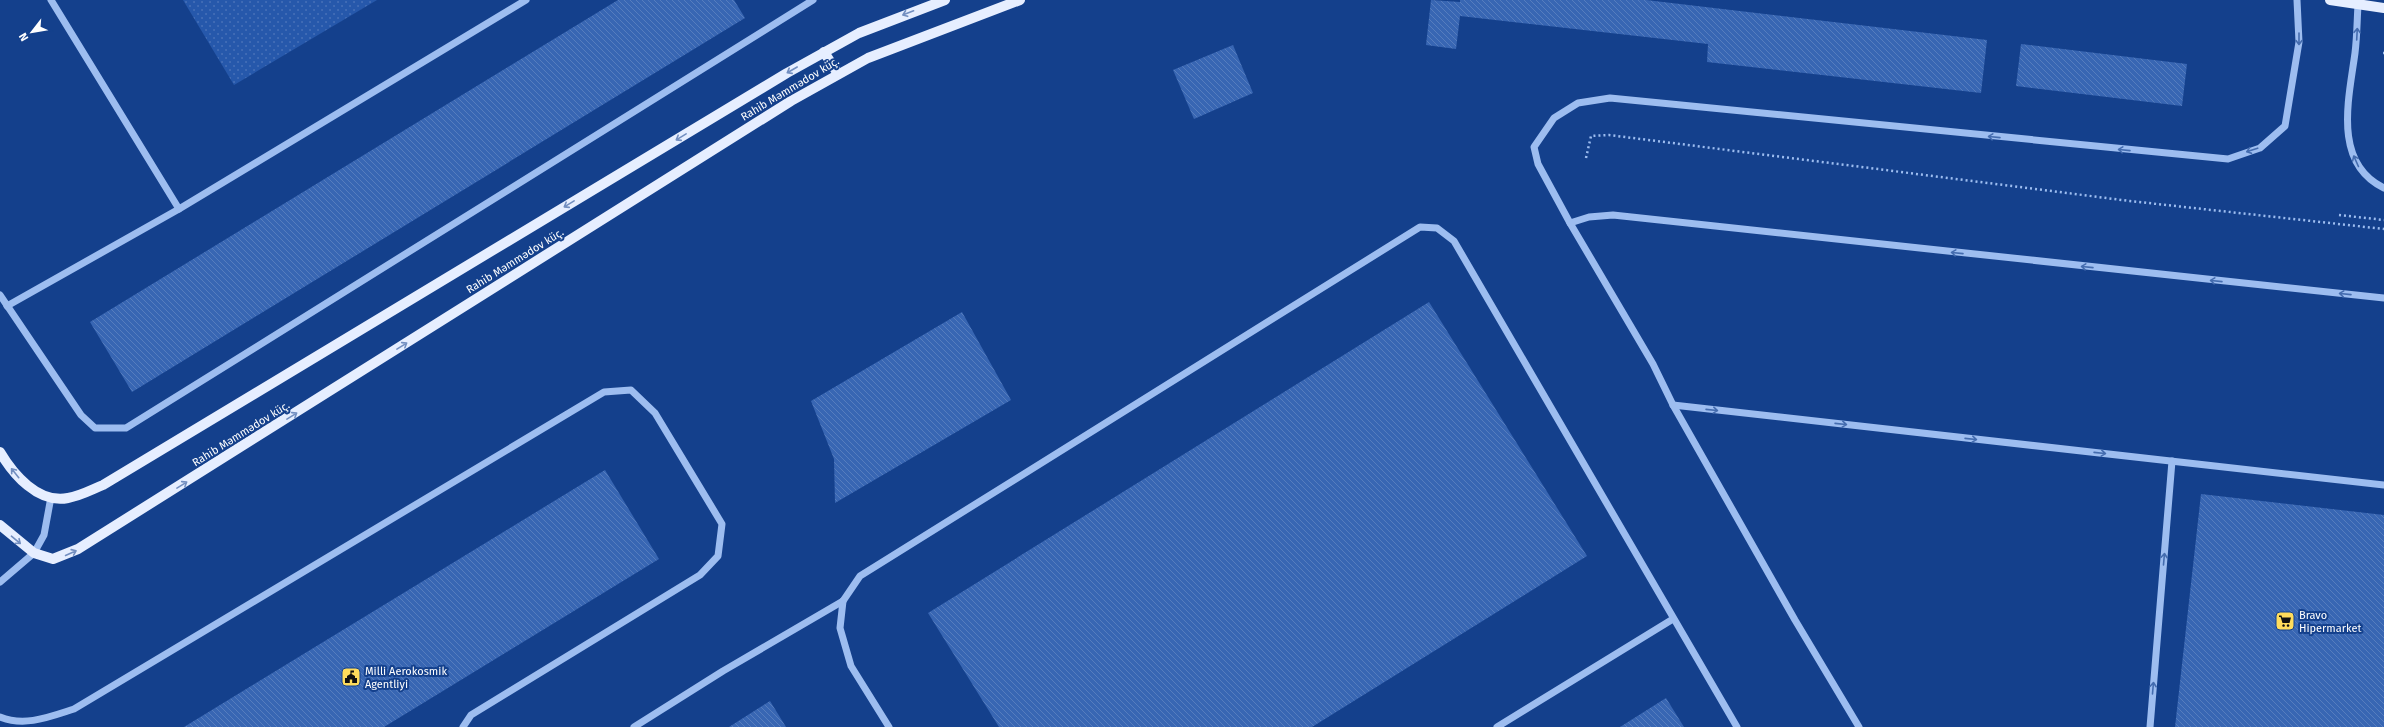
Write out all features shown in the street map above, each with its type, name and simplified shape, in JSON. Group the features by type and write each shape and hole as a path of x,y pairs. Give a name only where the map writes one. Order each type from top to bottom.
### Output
{"main road":[{"path":"0,452 20,479 33,490 51,497 66,499 103,485 824,52 859,34 945,0"},
{"name":"Rahib Məmmədov küç.","path":"34,553 53,559 78,550 100,537 784,105 838,74 868,58 912,40 1020,0"},
{"path":"2330,0 2384,8"},
{"path":"824,52 838,74"},
{"path":"0,525 34,553"}],"street":[{"path":"51,0 179,209"},
{"path":"7,306 179,209 526,0"},
{"path":"0,295 81,415 95,428 126,428 813,0"},
{"path":"1859,727 1795,620 1673,405 1653,364 1570,223 1538,164 1534,147 1554,118 1578,104 1610,98 2228,159 2260,148 2285,126 2300,42 2297,0"},
{"path":"2358,5 2356,51 2347,122 2348,142 2359,168 2384,188"},
{"path":"1570,223 1589,217 1613,215 2384,298"},
{"path":"634,727 729,667 843,601 860,576 1420,227 1437,228 1454,242 1736,727"},
{"path":"0,717 13,724 37,721 74,709 604,392 630,390 655,412 722,524 718,556 700,575 471,715 463,727"},
{"path":"1673,405 2384,484"},
{"path":"2150,727 2172,461"},
{"path":"0,582 34,553 44,535 51,497"},
{"path":"843,601 840,628 851,666 889,727"},
{"path":"1497,727 1673,619"}],"path":[{"path":"1586,158 1591,136 1609,135 2130,201 2384,229"},
{"path":"2340,215 2384,220"}],"shaded area":[{"path":"183,0 377,0 234,85"}],"building":[{"path":"618,0 734,0 745,18 132,392 90,322"},
{"path":"1431,0 1460,2 1460,0 1646,0 1987,40 1981,93 1707,62 1708,44 1460,16 1456,49 1426,45"},
{"path":"2021,44 2187,64 2182,106 2016,86"},
{"path":"1233,45 1253,93 1194,119 1173,70"},
{"path":"1429,302 1587,556 1312,727 999,727 928,613"},
{"path":"962,312 1011,400 835,503 834,459 811,401"},
{"path":"605,470 659,559 384,727 184,727"},
{"name":"Bravo Hipermarket","path":"2201,494 2384,515 2384,727 2175,727"},
{"path":"1666,698 1684,727 1620,727"},
{"path":"770,701 786,727 729,727"}],"place":[{"name":"Bravo Hipermarket","path":"2285,621"},
{"name":"Milli Aerokosmik Agentliyi","path":"351,677"}]}
